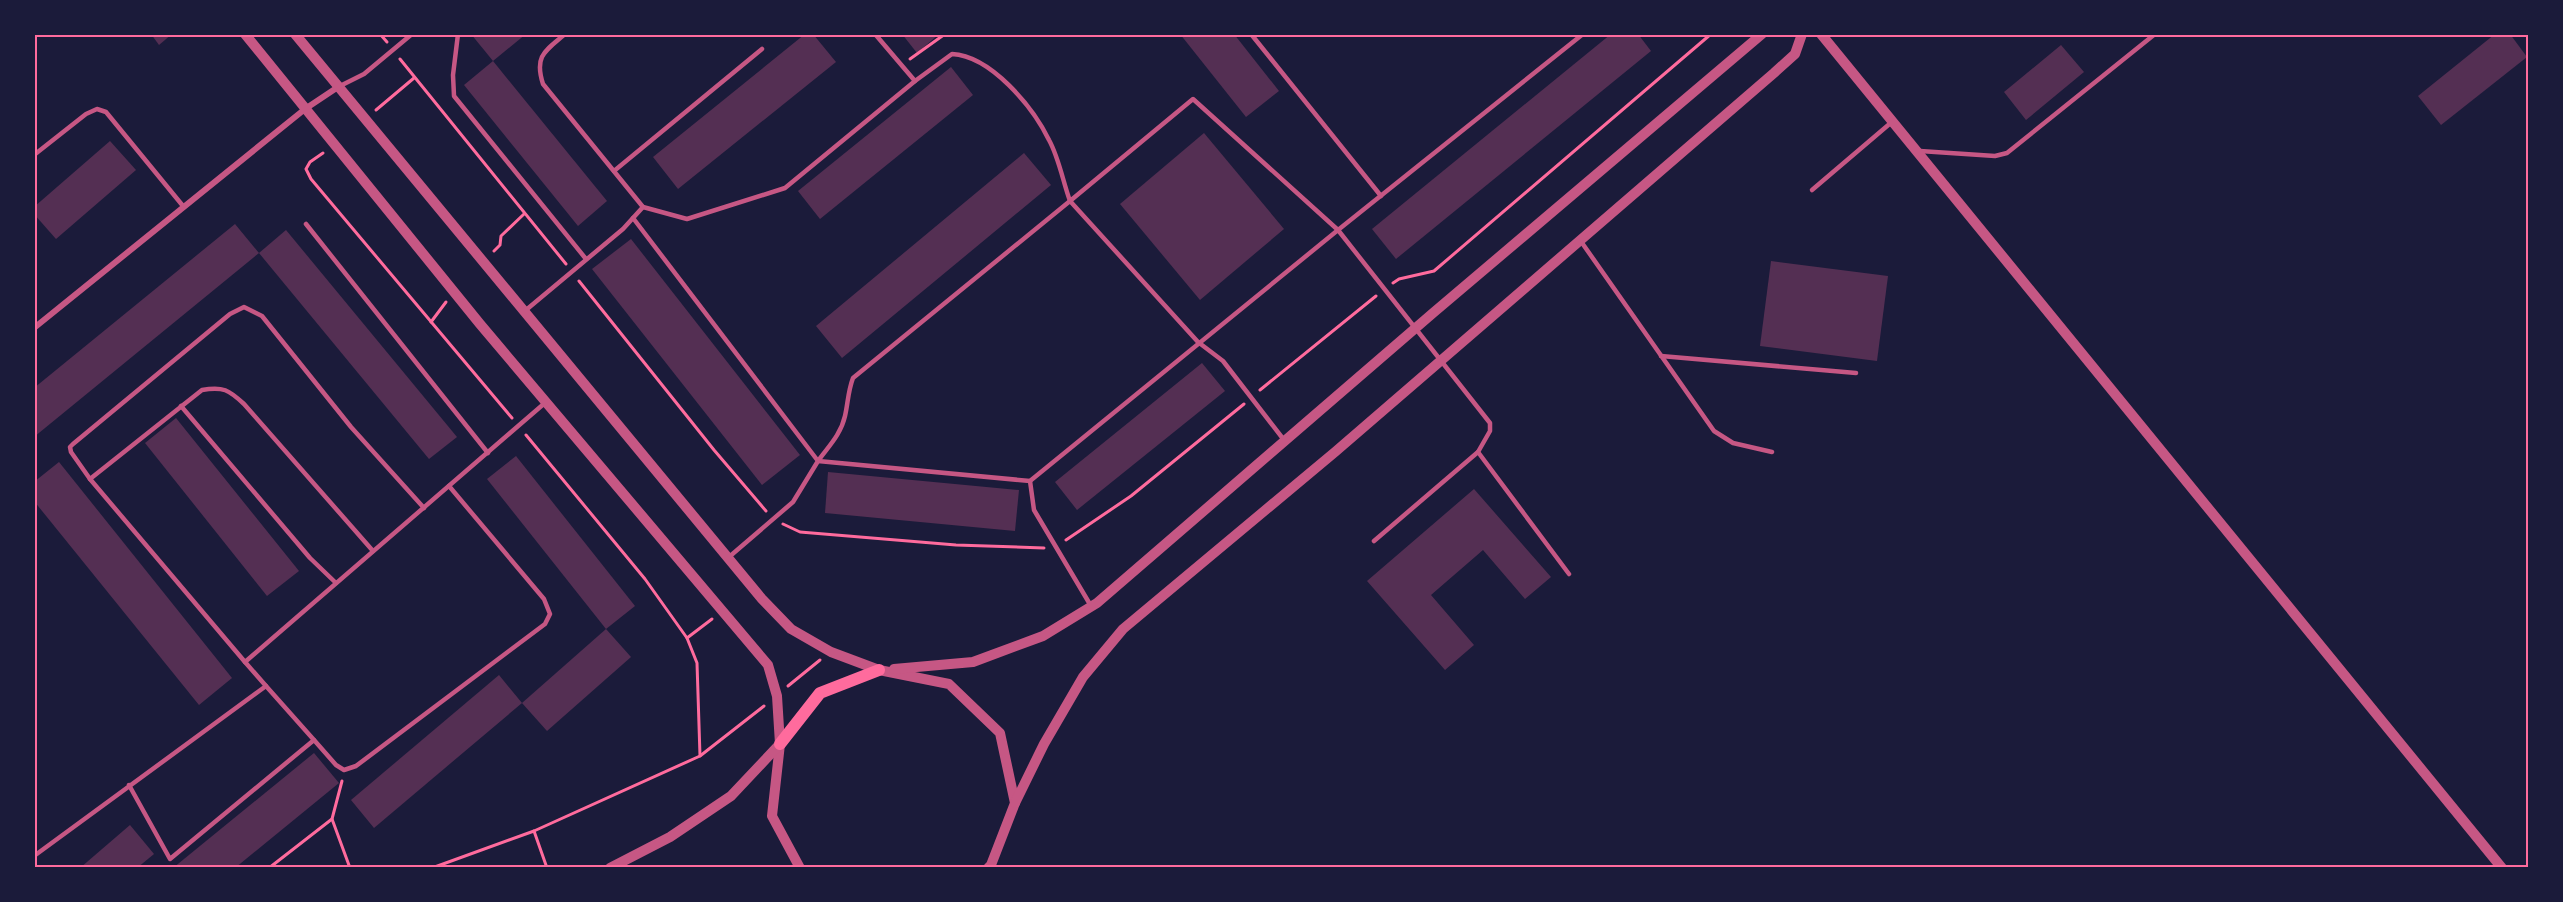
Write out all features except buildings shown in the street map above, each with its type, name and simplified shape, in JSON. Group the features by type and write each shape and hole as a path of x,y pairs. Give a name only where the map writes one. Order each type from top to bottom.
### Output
{"main road":[{"path":"780,744 819,693 879,670"}],"street":[{"path":"245,34 452,290 768,665 777,696 780,744 772,816 800,867"},
{"path":"295,34 762,599 791,629 831,651 879,670 949,684 1000,733 1015,803"},
{"path":"879,670 973,662 1043,636 1091,607 1762,34"},
{"path":"988,867 991,865 1015,803 1044,744 1083,677 1123,629 1440,361 1795,54 1802,34"},
{"path":"1821,34 2502,867"},
{"path":"34,328 304,109 338,87"},
{"path":"610,867 624,863 670,837 731,796 780,744"}],"lane":[{"path":"458,34 453,75 454,96 586,260"},
{"path":"565,34 545,50 538,68 543,84 643,207 687,219 785,188 915,81 952,54 978,62 1017,92 1050,140 1070,201 1198,342 1223,361 1285,441"},
{"path":"875,34 915,81"},
{"path":"1251,34 1381,196"},
{"path":"633,218 818,460 1030,481 1198,342 1583,34"},
{"path":"1917,151 1995,156 2007,153 2156,34"},
{"path":"338,87 364,74 410,35"},
{"path":"614,171 762,49"},
{"path":"728,558 793,502 818,460 838,436 845,416 848,390 853,378 1193,99 1338,230 1414,330 1490,423 1490,431 1478,452 1374,541"},
{"path":"34,155 86,114 97,109 106,112 183,206"},
{"path":"1812,190 1893,121"},
{"path":"523,312 586,260 643,207"},
{"path":"306,224 488,453"},
{"path":"1580,240 1714,431 1733,443 1772,452"},
{"path":"424,508 351,427 262,316 244,307 230,314 70,447 71,452 90,479 245,662 336,765 344,770 356,766 545,624 550,614 544,599 449,486"},
{"path":"1662,356 1856,373"},
{"path":"90,479 202,390 218,387 231,392 244,404 373,551"},
{"path":"245,662 546,402"},
{"path":"181,406 310,558 336,583"},
{"path":"1478,452 1569,574"},
{"path":"1030,481 1034,510 1054,548 1091,607"},
{"path":"34,856 266,686"},
{"path":"129,785 170,859 314,740"}],"path":[{"path":"380,34 772,519 800,532 956,545 1054,548 1131,496 1383,290 1399,279 1434,271 1711,34"},
{"path":"902,65 945,34"},
{"path":"364,119 414,78"},
{"path":"483,264 500,245 501,236 524,214"},
{"path":"431,322 452,290"},
{"path":"687,638 723,610"},
{"path":"432,867 534,831 700,756 831,651"},
{"path":"344,770 332,819 350,867"},
{"path":"269,867 332,819"},
{"path":"534,831 547,867"}]}
